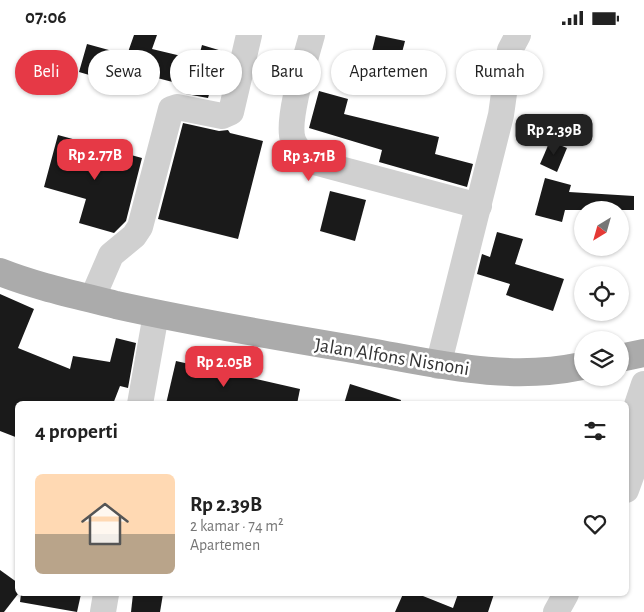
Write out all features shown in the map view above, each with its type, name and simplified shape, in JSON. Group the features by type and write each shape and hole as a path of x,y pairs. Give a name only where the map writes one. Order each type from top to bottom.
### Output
{"main road":[{"name":"Jalan Alfons Nisnoni","path":"0,272 41,288 156,314 438,366 489,372 525,373 560,371 574,368"},
{"path":"629,356 644,353"}],"street":[{"path":"92,299 111,255 134,236 140,227 171,109 177,107 222,116 232,112 249,35"},
{"path":"312,35 292,123 293,139 300,152 314,162 479,206"},
{"path":"438,366 501,115 510,50 518,35"},
{"path":"141,401 156,314"},
{"path":"629,482 634,468 637,405 644,384"},
{"path":"103,612 106,596"},
{"path":"556,612 565,596"}],"building":[{"path":"134,35 157,35 152,49 156,50 129,50"},
{"path":"376,35 405,41 403,50 372,50"},
{"path":"87,44 109,50 88,50 88,75 79,72"},
{"path":"202,45 219,50 201,50"},
{"path":"160,51 170,53 170,81 160,79"},
{"path":"321,92 348,99 344,114 439,137 435,154 473,164 467,187 379,162 382,150 309,128 318,95 321,95"},
{"path":"192,95 209,95 208,98"},
{"path":"183,123 219,131 228,130 230,133 263,141 238,239 158,219"},
{"path":"58,135 142,158 126,221 114,233 79,223 86,199 44,187"},
{"path":"550,141 567,148 557,172 540,164"},
{"path":"545,178 571,185 569,192 634,196 634,210 629,210 629,201 574,201 574,210 565,210 562,222 535,215"},
{"path":"330,191 366,200 355,241 320,231"},
{"path":"497,232 523,239 515,264 564,279 553,311 506,295 510,284 477,274 482,254 490,257"},
{"path":"0,294 34,309 18,348 70,369 73,356 110,362 116,338 136,343 128,388 120,386 114,401 15,401 15,437 0,431"},
{"path":"176,361 300,389 298,401 167,401"},
{"path":"350,384 401,400 401,401 345,401"},
{"path":"0,570 15,581 16,596 4,612 0,612"},
{"path":"21,596 81,596 77,612 20,602"},
{"path":"133,596 163,596 160,612 131,612"},
{"path":"402,596 423,596 453,608 457,596 493,596 488,612 395,612"}]}
